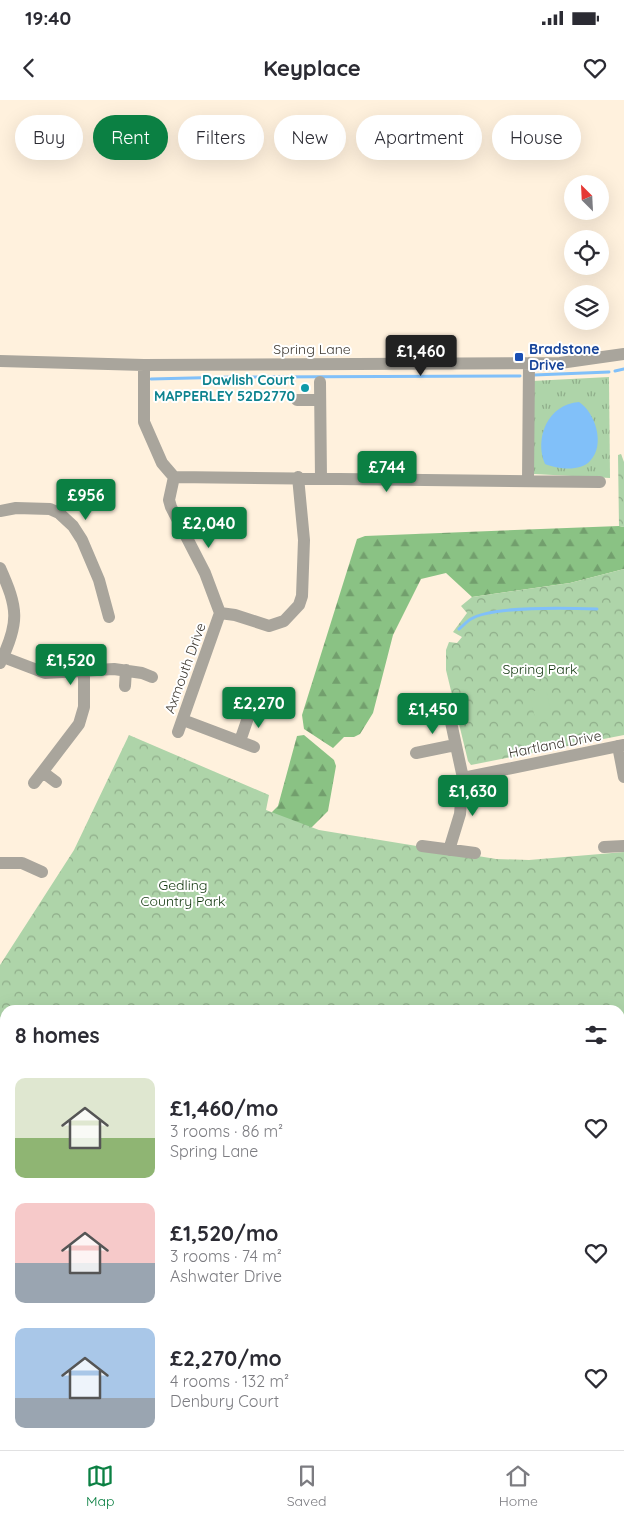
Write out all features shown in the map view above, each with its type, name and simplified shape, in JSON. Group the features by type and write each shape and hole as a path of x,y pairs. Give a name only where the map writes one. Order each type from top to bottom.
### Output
{"street":[{"name":"Spring Lane","path":"0,361 144,365 560,363 624,354"},
{"path":"528,481 529,363"},
{"path":"144,365 144,422 162,463 174,477 600,482"},
{"path":"320,382 321,479"},
{"path":"297,400 320,400"},
{"name":"Axmouth Drive","path":"174,477 169,500 170,507 205,573 220,613 180,726 240,741"},
{"path":"220,613 235,615 269,626 284,621 299,605 302,596 304,540 298,477"},
{"path":"0,510 16,508 50,509 73,526 82,540 99,580 103,612"},
{"path":"0,568 13,597 15,609 10,639 1,660 45,673 84,670 126,670 152,677"},
{"path":"34,783 44,773 79,724 84,707 84,670"},
{"path":"124,686 126,670"},
{"path":"251,709 240,741 254,747"},
{"path":"449,712 463,778 460,814 449,850"},
{"path":"416,753 456,745"},
{"path":"621,746 624,777"},
{"name":"Hartland Drive","path":"463,778 621,746"},
{"path":"44,773 56,782"},
{"path":"422,846 474,853"},
{"path":"604,848 624,846"},
{"path":"0,863 23,857 42,872"}],"green space":[{"path":"609,377 610,478 534,474 532,381"},
{"path":"621,454 624,462 624,527 619,526 618,455"},
{"path":"624,527 624,569 570,583 472,597 446,573 421,579 393,635 373,713 360,734 354,737 344,737 333,748 304,729 302,715 357,539 365,536"},
{"name":"Spring Park","path":"624,569 624,735 471,765 468,761 446,670 446,650 449,642 457,643 462,637 453,632 467,613 461,606 472,597 570,583"},
{"path":"546,689 552,718 536,722 529,692"},
{"name":"Gedling Country Park","path":"129,735 269,795 266,810 319,830 496,859 529,860 624,852 624,1005 0,1005 0,965 74,850"},
{"path":"304,735 334,760 336,766 328,811 303,836 264,811 271,813 278,806 297,736"}],"water":[{"path":"579,402 590,413 594,421 598,438 595,454 590,461 581,467 562,468 545,464 541,444 546,424 559,409 568,404"}],"waterway":[{"path":"615,371 624,369"},
{"path":"534,375 609,372"},
{"path":"246,377 520,376"},
{"path":"151,379 232,377"},
{"path":"459,629 471,619 496,612 532,609 597,609"}],"place":[{"name":"Bradstone Drive","path":"519,357"},
{"name":"Dawlish Court MAPPERLEY 52D2770","path":"305,388"}]}
